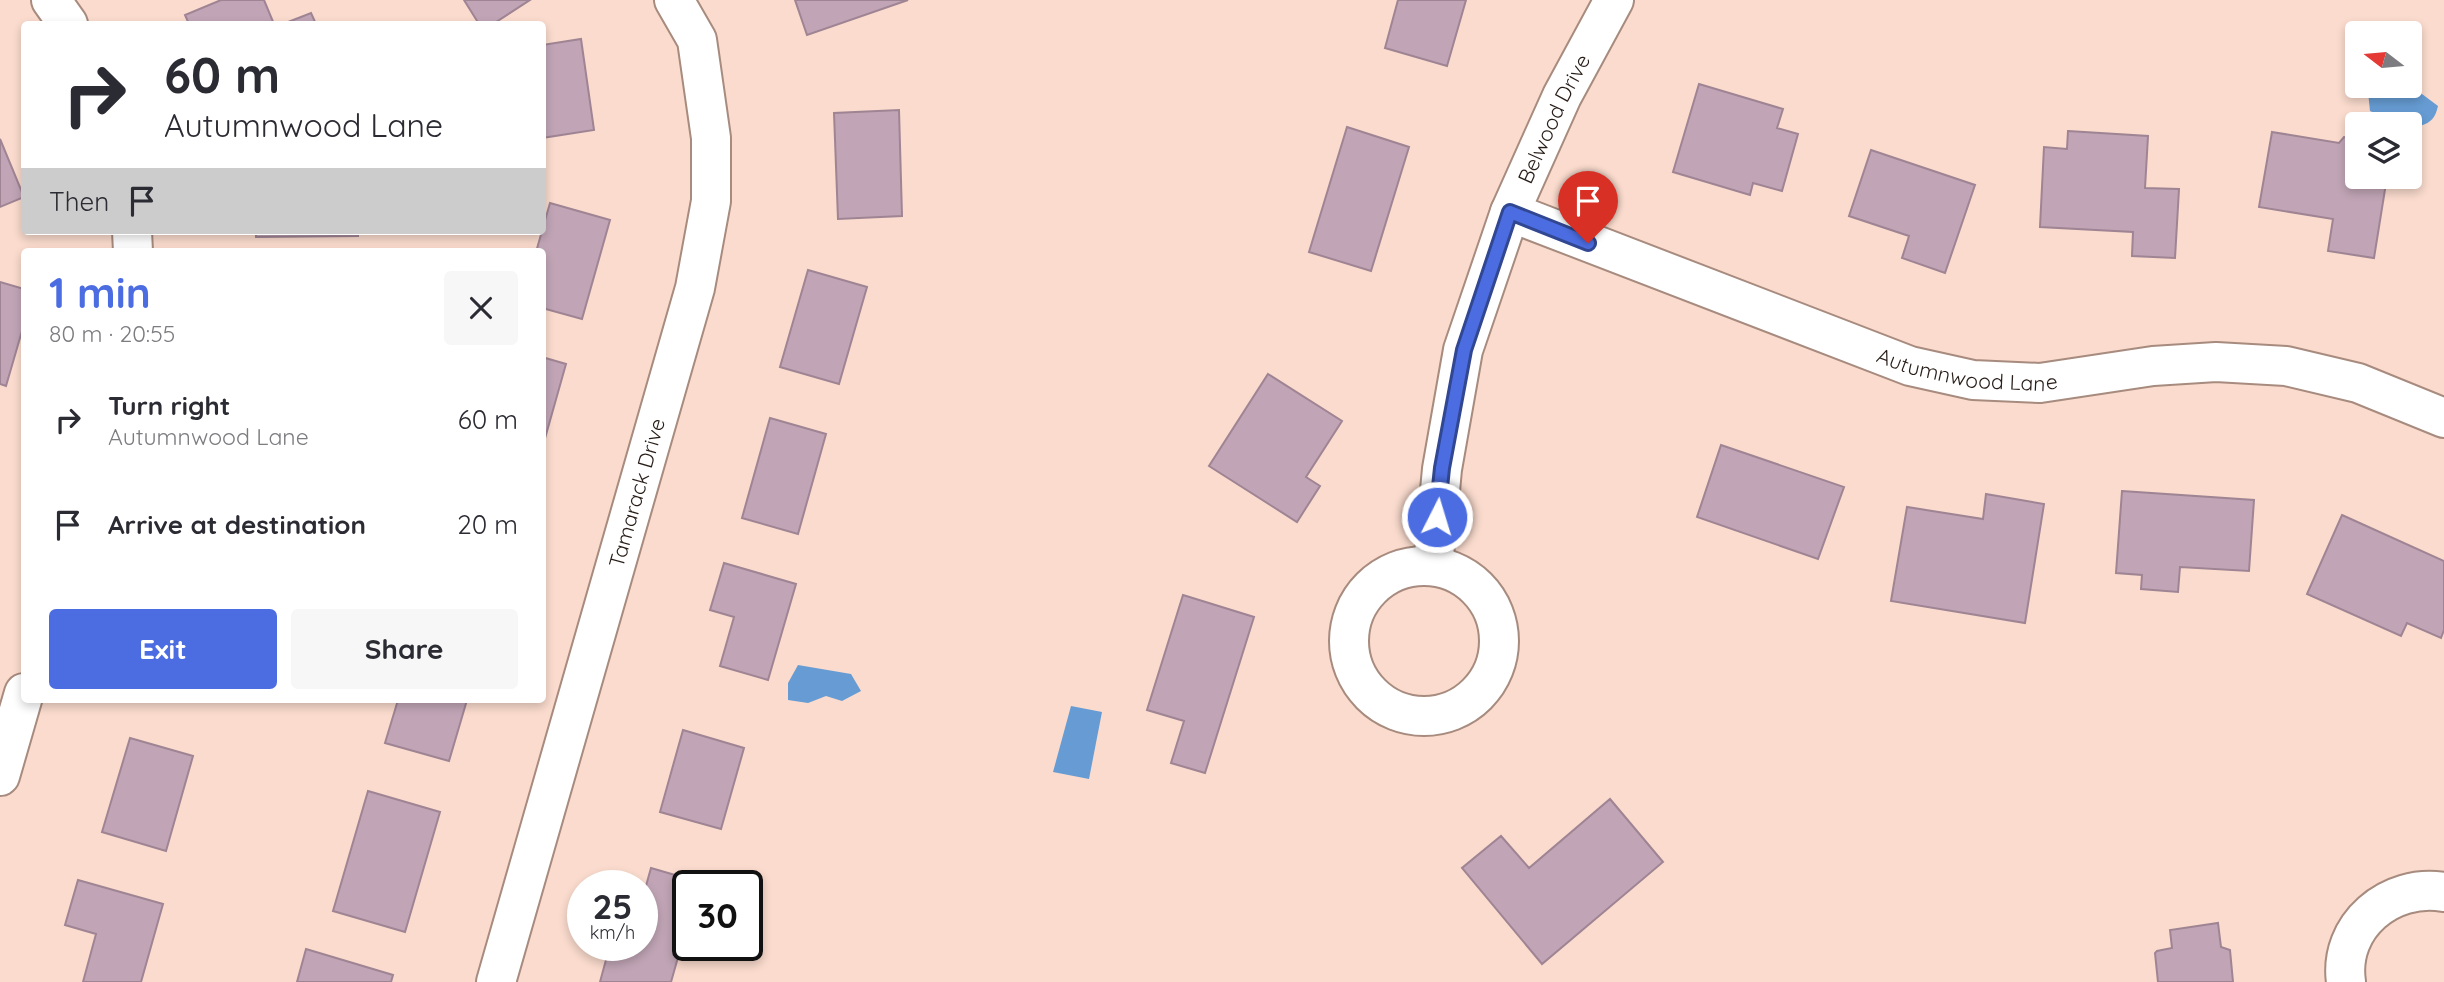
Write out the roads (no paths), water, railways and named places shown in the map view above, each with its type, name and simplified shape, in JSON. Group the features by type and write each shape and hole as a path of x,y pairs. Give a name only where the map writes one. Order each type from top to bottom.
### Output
{"street":[{"path":"51,0 66,21"},
{"name":"Tamarack Drive","path":"496,982 695,288 710,201 711,138 697,40 674,0"},
{"name":"Belwood Drive","path":"1433,566 1442,468 1464,350 1510,212 1562,96 1614,0"},
{"name":"Autumnwood Lane","path":"1510,212 1910,366 1973,380 2040,383 2153,366 2216,362 2286,366 2358,383 2444,418"},
{"path":"0,776 21,703"},
{"path":"2346,982 2346,956 2353,936 2365,918 2380,904 2400,894 2420,890 2444,892"}],"water":[{"path":"2422,94 2438,106 2434,117 2422,125 2422,112 2370,111 2369,98 2422,98"},
{"path":"798,665 851,674 861,691 842,701 826,696 808,703 788,700 788,683"},
{"path":"1071,706 1102,712 1089,779 1053,772"}]}
